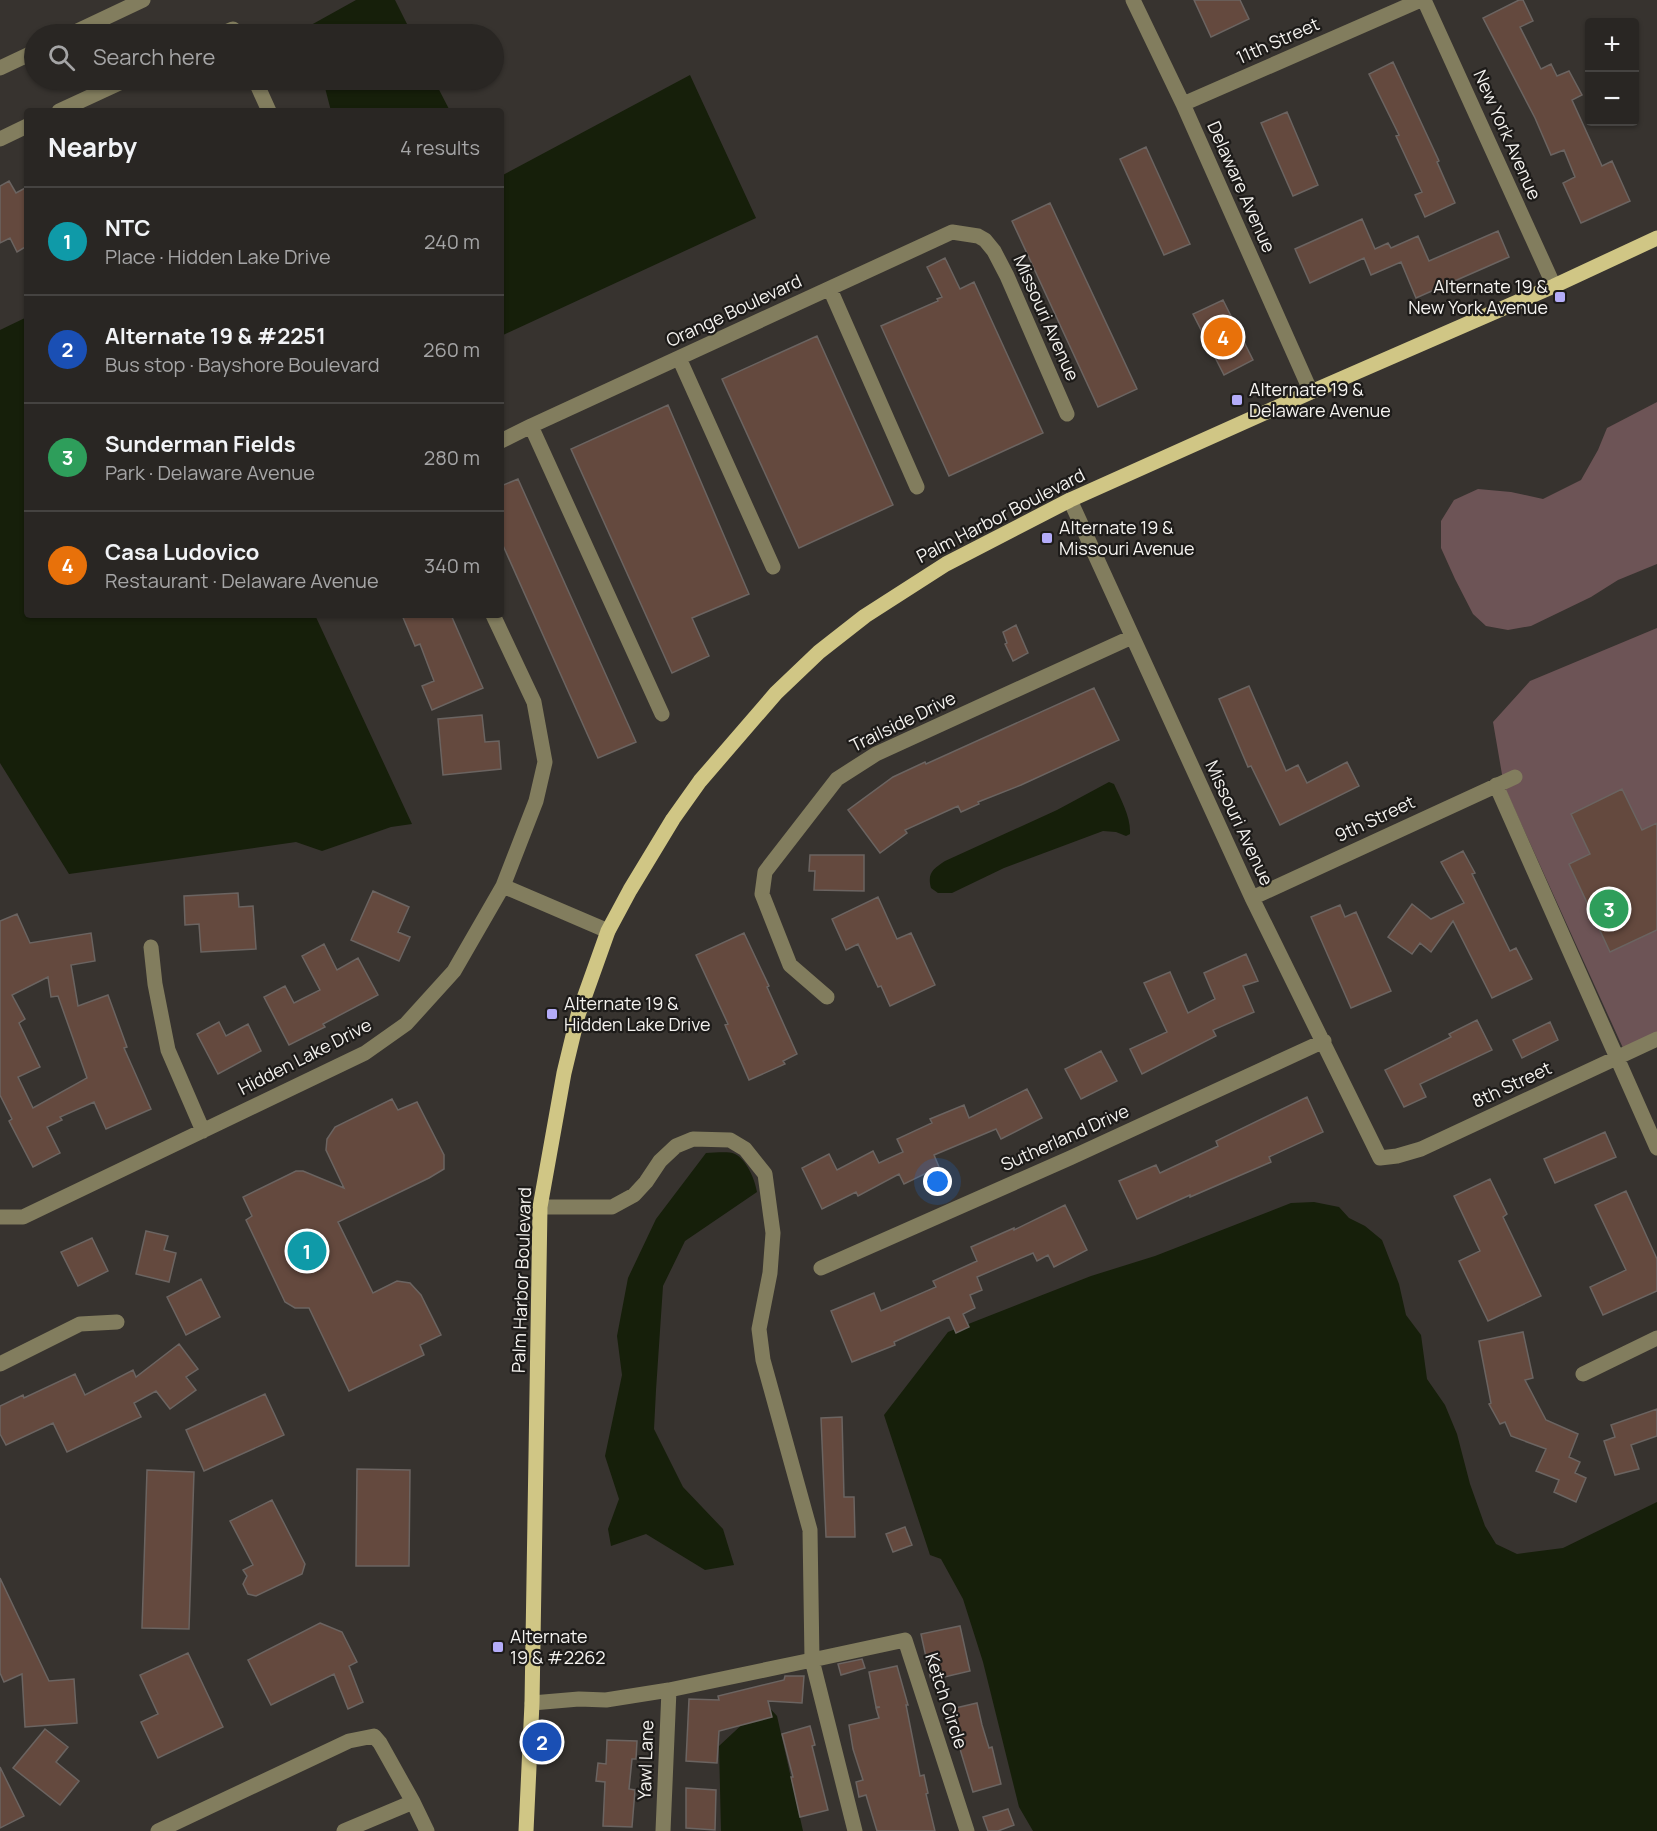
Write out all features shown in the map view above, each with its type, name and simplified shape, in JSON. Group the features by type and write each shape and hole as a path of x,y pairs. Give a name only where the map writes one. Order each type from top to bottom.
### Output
{"main road":[{"name":"Palm Harbor Boulevard","path":"525,1831 532,1703 540,1206 564,1073 578,1015 608,931 673,819 700,781 776,693 819,652 865,616 946,564 1070,500 1554,286 1657,238"}],"street":[{"name":"Delaware Avenue","path":"1133,0 1183,104 1311,392"},
{"name":"11th Street","path":"1183,104 1423,0"},
{"name":"New York Avenue","path":"1423,0 1554,286"},
{"path":"90,24 134,2"},
{"path":"0,68 24,57"},
{"path":"65,108 104,90"},
{"path":"260,90 268,108"},
{"path":"0,139 24,127"},
{"name":"Orange Boulevard","path":"504,440 952,232 978,236 985,240"},
{"name":"Missouri Avenue","path":"985,240 994,251 1007,276 1067,414"},
{"path":"830,289 917,487"},
{"path":"679,358 773,567"},
{"path":"531,426 662,714"},
{"name":"Missouri Avenue","path":"1070,500 1252,898 1380,1158"},
{"name":"Hidden Lake Drive","path":"0,1217 23,1217 365,1053 406,1024 454,971 503,886 536,801 545,762 534,702 494,618"},
{"name":"Trailside Drive","path":"827,997 790,965 762,894 765,872 837,779 876,754 1132,637"},
{"name":"9th Street","path":"1252,898 1515,777"},
{"path":"1496,785 1657,1148"},
{"path":"503,886 608,931"},
{"path":"151,947 155,984 168,1050 203,1131"},
{"name":"8th Street","path":"1380,1158 1421,1149 1657,1039"},
{"name":"Sutherland Drive","path":"821,1268 1070,1158 1324,1041"},
{"path":"540,1206 612,1207 634,1195 660,1161 675,1146 693,1139 730,1140 746,1149 765,1174 773,1233 770,1273 759,1329 763,1360 810,1530 812,1660 855,1831"},
{"path":"0,1364 80,1324 117,1322"},
{"path":"1583,1374 1657,1338"},
{"name":"Ketch Circle","path":"532,1703 606,1700 669,1690 905,1640 968,1831"},
{"name":"Yawl Lane","path":"663,1831 669,1690"},
{"path":"158,1831 349,1740 374,1736 413,1802 427,1831"},
{"path":"344,1831 413,1802"}],"shaded area":[{"path":"356,0 395,0 407,24 313,24"},
{"path":"690,75 756,218 504,335 504,174"},
{"path":"326,90 439,90 448,108 330,108"},
{"path":"24,318 24,618 316,618 412,824 391,827 322,851 296,842 69,874 0,763 0,330"},
{"path":"1657,402 1657,564 1618,580 1591,597 1531,626 1508,630 1486,626 1473,614 1441,548 1441,521 1454,500 1478,489 1511,492 1543,499 1581,480 1607,428"},
{"path":"1657,628 1657,1033 1623,1048 1504,786 1493,722 1530,681"},
{"path":"1109,782 1114,784 1125,809 1130,834 1126,836 1103,831 1004,868 952,893 938,893 931,888 932,872 945,861 1057,810"},
{"path":"706,1153 729,1153 739,1157 750,1171 757,1192 685,1241 663,1286 654,1429 683,1487 723,1529 734,1565 705,1570 646,1534 611,1546 608,1529 619,1499 605,1456 622,1375 617,1336 628,1278 656,1219"},
{"path":"1314,1202 1339,1207 1349,1218 1365,1226 1382,1240 1399,1284 1406,1315 1421,1335 1427,1379 1445,1405 1457,1434 1470,1484 1485,1526 1496,1544 1517,1554 1563,1548 1657,1502 1657,1831 1033,1831 1019,1807 983,1662 963,1599 941,1559 930,1555 884,1415 948,1332 1091,1276 1155,1256 1291,1203"},
{"path":"765,1703 777,1716 803,1831 721,1831 719,1746"}],"building":[{"path":"1194,0 1240,0 1249,19 1211,37"},
{"path":"1523,0 1533,21 1520,27 1541,69 1551,64 1557,76 1569,71 1582,95 1572,100 1602,166 1612,161 1630,201 1581,223 1563,183 1575,177 1564,150 1551,155 1535,118 1483,18"},
{"path":"1393,62 1439,161 1437,162 1455,203 1425,217 1415,195 1422,192 1396,136 1399,135 1369,74"},
{"path":"1287,112 1318,185 1293,196 1261,123"},
{"path":"1146,147 1190,244 1164,255 1120,159"},
{"path":"9,181 16,193 24,189 24,248 17,252 10,238 0,243 0,186"},
{"path":"1050,203 1137,389 1098,407 1012,221"},
{"path":"1362,219 1375,249 1388,243 1391,248 1418,236 1429,261 1498,231 1509,257 1416,298 1401,262 1371,275 1364,258 1310,283 1295,249"},
{"path":"945,258 960,289 974,282 1043,433 949,476 881,326 938,301 937,299 942,297 927,267"},
{"path":"1223,300 1253,360 1224,375 1193,314"},
{"path":"817,336 893,505 799,548 722,379"},
{"path":"668,405 749,594 692,618 709,656 672,673 571,449"},
{"path":"518,479 636,742 598,758 504,548 504,485"},
{"path":"403,618 452,618 483,688 432,710 422,686 434,681 420,644 415,646"},
{"path":"1016,625 1028,653 1013,661 1005,644 1007,643 1003,632"},
{"path":"1249,686 1286,771 1298,765 1307,783 1347,762 1359,786 1280,825 1251,766 1248,767 1219,699"},
{"path":"1094,688 1119,740 978,802 979,804 961,812 958,806 905,830 907,833 880,853 848,810 893,777"},
{"path":"482,715 485,742 499,741 501,769 443,775 438,719"},
{"path":"1622,789 1642,830 1657,823 1657,930 1610,952 1569,864 1590,854 1571,814"},
{"path":"1463,851 1510,951 1516,948 1532,979 1492,998 1453,921 1431,952 1420,943 1412,954 1388,937 1412,904 1431,919 1464,903 1441,862"},
{"path":"810,855 864,855 864,891 814,890 815,871 809,871"},
{"path":"373,891 409,907 398,932 410,937 399,961 351,940"},
{"path":"238,893 239,907 253,906 256,949 201,952 199,924 185,925 184,896"},
{"path":"878,897 897,939 911,933 935,985 890,1006 881,986 878,987 858,944 846,950 832,919"},
{"path":"1340,905 1345,917 1356,912 1391,991 1351,1008 1311,917"},
{"path":"17,914 30,943 91,933 95,961 71,965 78,1006 108,995 127,1047 124,1048 151,1109 106,1129 94,1102 60,1117 62,1120 47,1127 60,1153 33,1167 9,1121 12,1119 0,1095 0,921","holes":["48,977 51,997 58,996 87,1078 33,1108 18,1077 40,1067 19,1023 25,1019 12,995"]},
{"path":"744,933 797,1054 783,1061 785,1064 749,1080 725,1025 728,1024 696,955"},
{"path":"324,944 337,970 358,958 378,995 323,1024 325,1027 289,1045 264,997 285,986 294,1003 320,990 302,956"},
{"path":"1246,954 1258,981 1243,986 1254,1012 1213,1030 1216,1036 1142,1074 1130,1049 1167,1032 1144,983 1170,972 1188,1013 1215,999 1204,973"},
{"path":"1477,1020 1492,1050 1420,1084 1426,1097 1404,1107 1385,1070 1451,1037 1449,1034"},
{"path":"219,1022 226,1036 248,1024 261,1051 218,1074 197,1034"},
{"path":"1550,1022 1558,1040 1522,1058 1513,1040"},
{"path":"1101,1051 1117,1081 1081,1099 1065,1069"},
{"path":"1027,1089 1042,1118 1001,1139 996,1129 934,1155 939,1167 904,1184 899,1174 858,1196 856,1192 822,1209 802,1168 829,1154 837,1170 873,1151 879,1163 903,1152 897,1139 932,1123 930,1119 964,1105 969,1118"},
{"path":"1307,1097 1323,1132 1269,1157 1271,1162 1137,1219 1119,1181 1156,1165 1160,1173 1218,1146 1216,1141"},
{"path":"392,1099 398,1110 417,1102 444,1155 444,1169 338,1222 373,1293 397,1281 410,1283 421,1295 441,1335 420,1345 424,1355 349,1391 309,1308 295,1308 285,1302 246,1220 252,1216 243,1197 296,1171 303,1171 344,1188 326,1150 327,1139 335,1127"},
{"path":"1605,1132 1616,1157 1555,1183 1544,1159"},
{"path":"1490,1179 1507,1214 1503,1217 1541,1296 1488,1321 1459,1261 1480,1251 1454,1196"},
{"path":"1626,1191 1657,1259 1657,1291 1603,1315 1590,1287 1626,1270 1595,1205"},
{"path":"1065,1205 1087,1250 1054,1267 1048,1255 1037,1261 1033,1253 977,1277 982,1290 970,1295 975,1308 963,1314 969,1327 956,1333 949,1317 894,1342 895,1345 852,1362 831,1311 874,1293 881,1311 936,1287 933,1281 977,1261 971,1247 1014,1228 1014,1230"},
{"path":"146,1231 168,1236 164,1250 176,1253 169,1282 136,1274"},
{"path":"92,1238 108,1271 78,1286 61,1252"},
{"path":"201,1279 220,1317 186,1335 167,1297"},
{"path":"1523,1332 1533,1378 1525,1380 1546,1420 1578,1434 1569,1457 1580,1462 1575,1473 1586,1478 1576,1502 1554,1492 1559,1480 1536,1471 1546,1449 1511,1436 1505,1422 1500,1424 1489,1404 1491,1403 1479,1341"},
{"path":"179,1344 198,1369 186,1377 196,1390 170,1409 156,1391 134,1403 141,1417 67,1452 53,1423 6,1445 0,1434 0,1406 23,1395 24,1398 75,1374 85,1395 133,1370 136,1377"},
{"path":"265,1394 284,1435 204,1471 186,1430"},
{"path":"1657,1409 1657,1436 1631,1445 1639,1469 1615,1475 1604,1441 1615,1437 1611,1425"},
{"path":"842,1417 844,1497 854,1497 855,1537 826,1537 821,1418"},
{"path":"357,1469 410,1470 409,1566 356,1566"},
{"path":"147,1470 194,1472 189,1629 142,1628"},
{"path":"272,1500 305,1564 302,1574 256,1596 248,1594 243,1584 247,1576 243,1570 253,1565 230,1521"},
{"path":"905,1527 912,1545 893,1552 886,1534"},
{"path":"0,1578 49,1681 74,1679 77,1723 25,1727 22,1674 4,1682 0,1673"},
{"path":"320,1623 342,1632 357,1662 349,1666 363,1702 348,1709 334,1674 271,1705 248,1660"},
{"path":"960,1626 970,1671 931,1680 921,1634"},
{"path":"188,1653 223,1727 158,1758 141,1722 158,1714 140,1675"},
{"path":"862,1659 865,1668 841,1675 838,1664"},
{"path":"897,1666 908,1705 906,1705 920,1776 924,1775 935,1831 877,1831 866,1795 859,1797 856,1782 863,1780 853,1749 849,1725 879,1718 876,1708 880,1707 876,1707 869,1672"},
{"path":"785,1676 804,1676 802,1703 768,1701 772,1717 719,1731 717,1763 686,1761 689,1699 719,1700 718,1696 784,1680"},
{"path":"977,1703 989,1748 992,1747 1001,1784 973,1792 951,1709"},
{"path":"810,1726 815,1745 812,1746 828,1810 800,1817 782,1734"},
{"path":"45,1729 68,1747 56,1762 79,1781 60,1805 13,1768"},
{"path":"607,1740 637,1741 636,1759 632,1759 629,1789 635,1790 632,1827 603,1826 605,1782 596,1781 598,1763 606,1764"},
{"path":"0,1767 24,1816 0,1828"},
{"path":"686,1788 716,1790 715,1830 686,1828"},
{"path":"1008,1809 1014,1825 998,1831 988,1831 983,1817"}],"place":[{"name":"Alternate 19 & New York Avenue","path":"1560,297"},
{"name":"Casa Ludovico","path":"1223,337"},
{"name":"Alternate 19 & Delaware Avenue","path":"1237,400"},
{"name":"Alternate 19 & Missouri Avenue","path":"1047,538"},
{"name":"Sunderman Fields","path":"1609,909"},
{"name":"Alternate 19 & Hidden Lake Drive","path":"552,1014"},
{"name":"NTC","path":"307,1251"},
{"name":"Alternate 19 & #2262","path":"498,1647"},
{"name":"Alternate 19 & #2251","path":"542,1742"}]}
